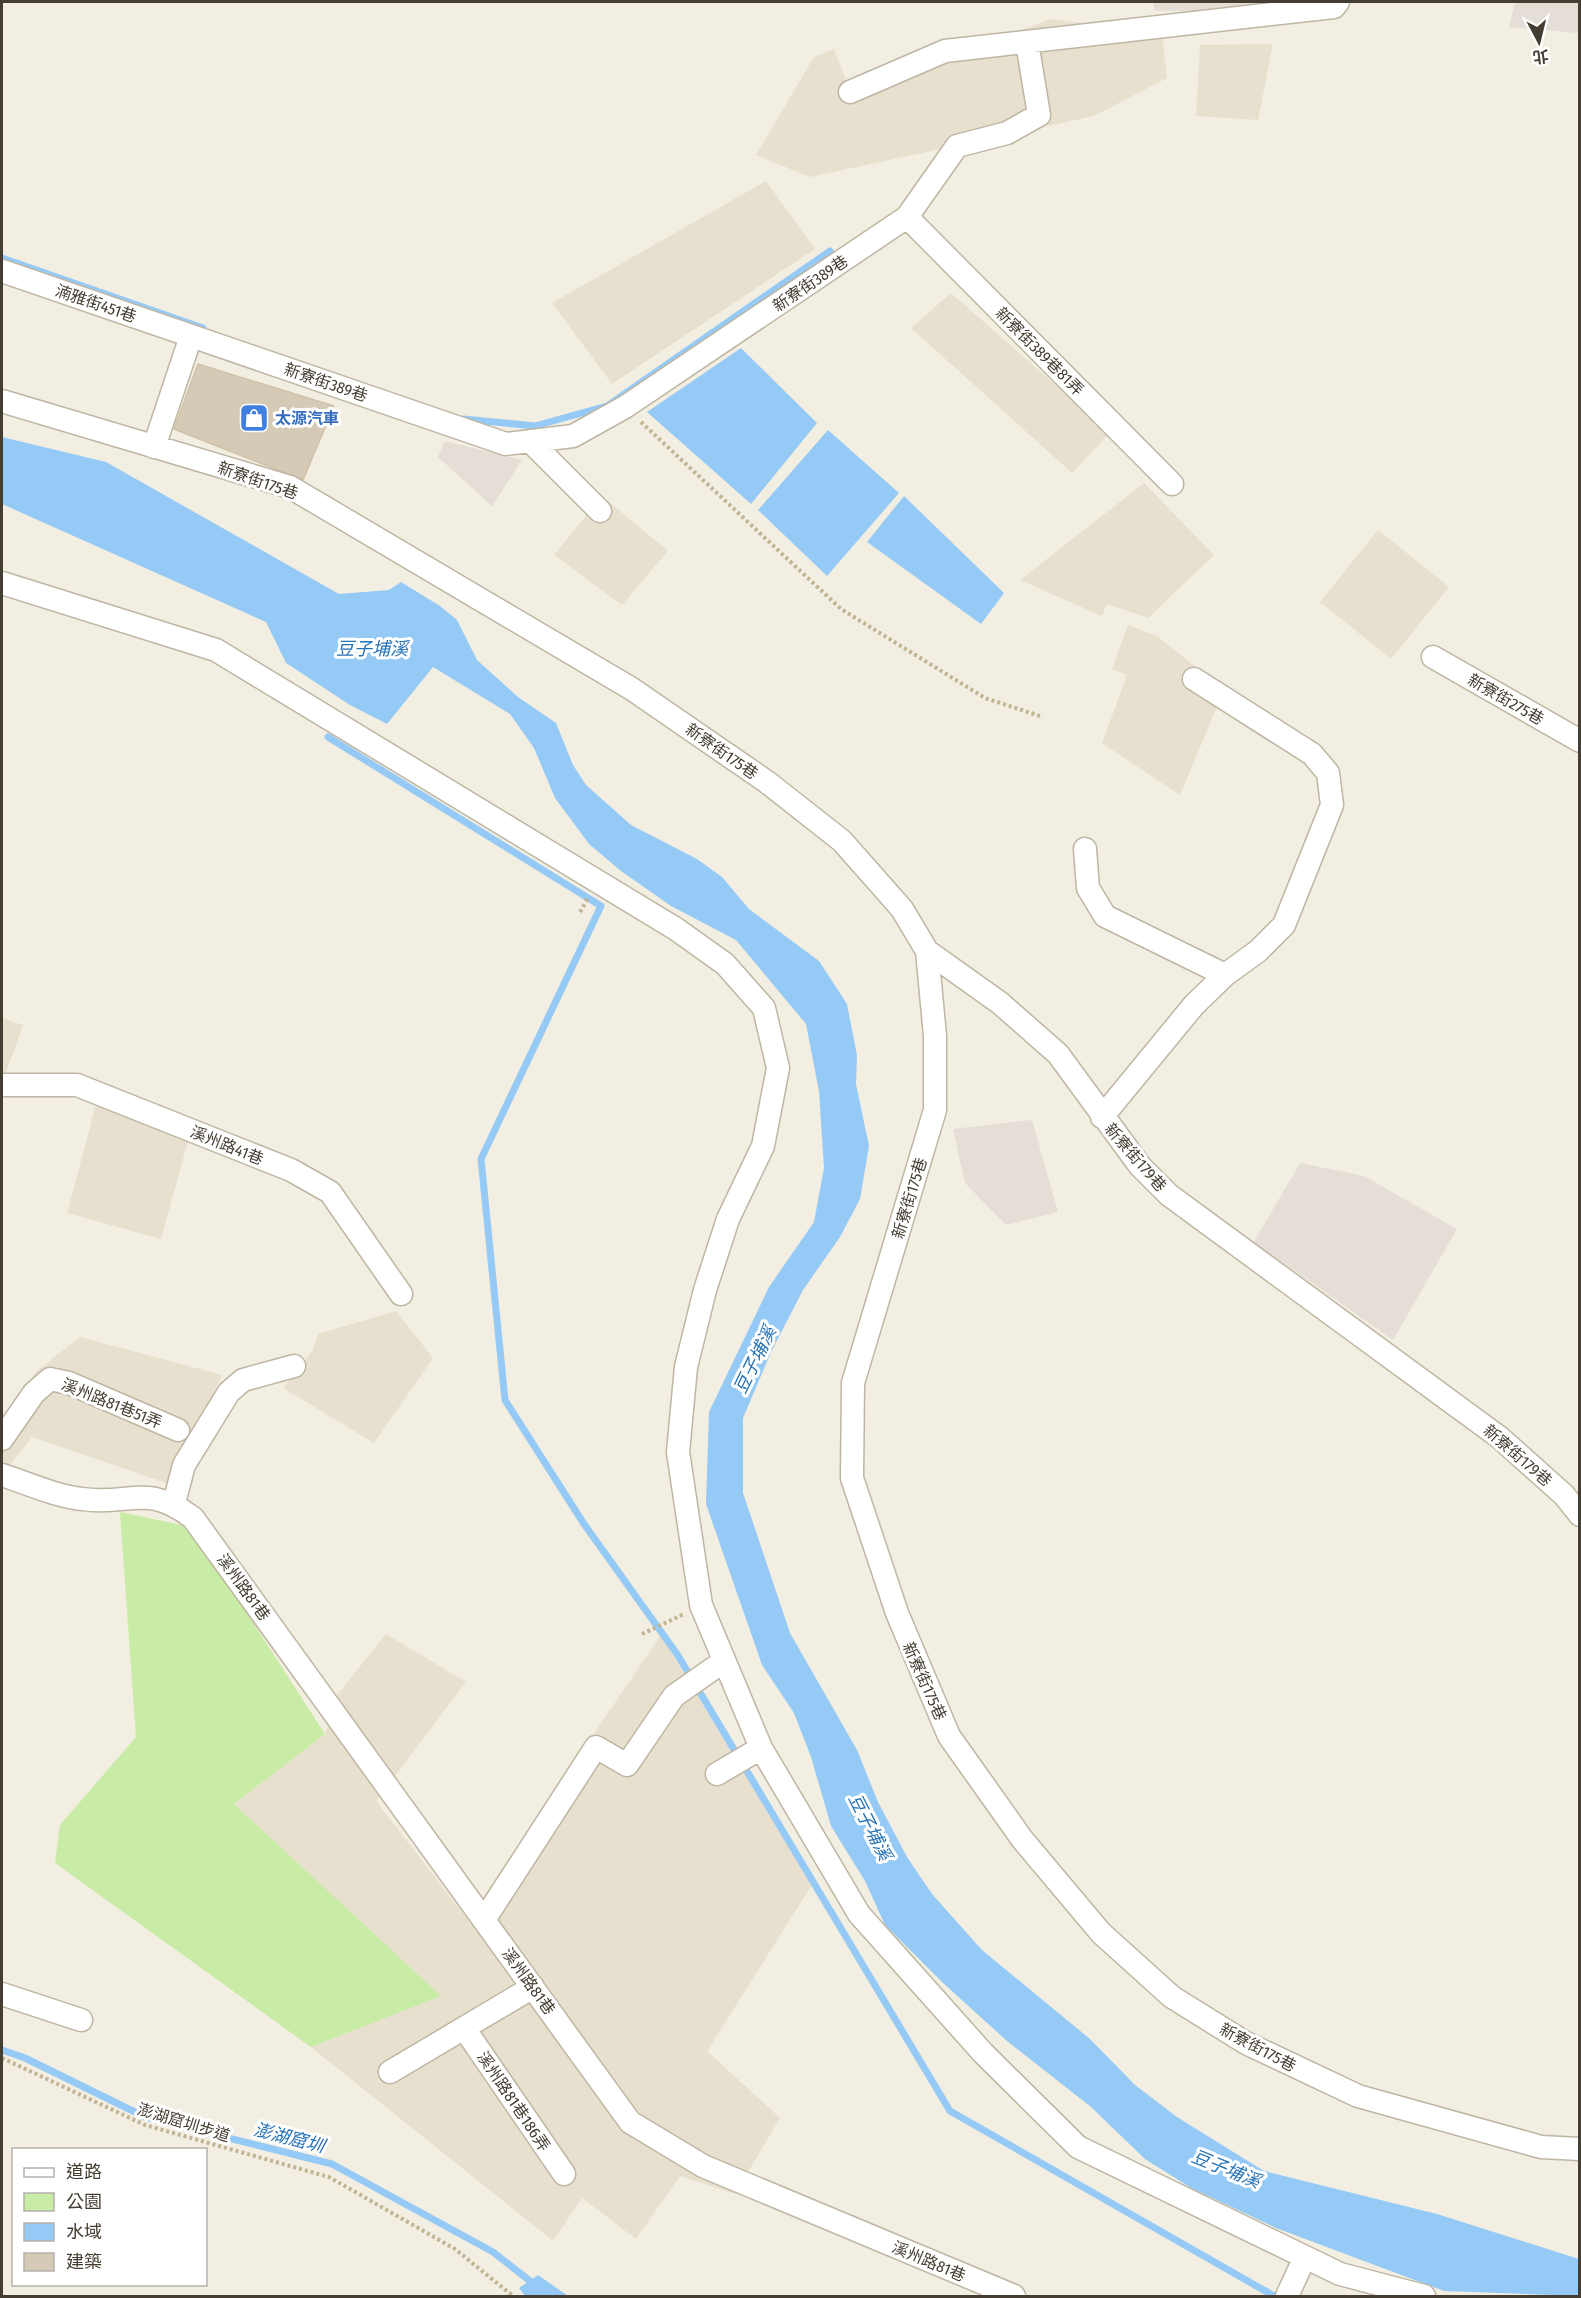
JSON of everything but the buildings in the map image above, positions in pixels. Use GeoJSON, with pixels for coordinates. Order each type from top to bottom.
{"type":"FeatureCollection","features":[{"type":"Feature","properties":{"kind":"street"},"geometry":{"type":"LineString","coordinates":[[850,92],[945,51],[1334,7],[1338,2]]}},
{"type":"Feature","properties":{"kind":"street","name":"新寮街389巷"},"geometry":{"type":"LineString","coordinates":[[191,336],[506,444],[573,436],[625,407],[907,217],[957,146],[1007,133],[1039,115],[1027,42]]}},
{"type":"Feature","properties":{"kind":"street","name":"新寮街389巷81弄"},"geometry":{"type":"LineString","coordinates":[[907,217],[1172,484]]}},
{"type":"Feature","properties":{"kind":"street","name":"湳雅街451巷"},"geometry":{"type":"LineString","coordinates":[[2,271],[191,336]]}},
{"type":"Feature","properties":{"kind":"street"},"geometry":{"type":"LineString","coordinates":[[154,447],[191,336]]}},
{"type":"Feature","properties":{"kind":"street","name":"新寮街175巷"},"geometry":{"type":"LineString","coordinates":[[2,400],[290,487],[632,689],[767,782],[842,841],[902,909],[927,951],[935,1036],[935,1110],[853,1383],[852,1479],[897,1613],[920,1672],[950,1736],[1022,1839],[1101,1933],[1172,1997],[1245,2043],[1358,2096],[1541,2147],[1580,2149]]}},
{"type":"Feature","properties":{"kind":"street"},"geometry":{"type":"LineString","coordinates":[[530,441],[600,511]]}},
{"type":"Feature","properties":{"kind":"street"},"geometry":{"type":"LineString","coordinates":[[2,583],[216,650],[676,929],[725,964],[764,1008],[778,1068],[763,1146],[728,1219],[705,1290],[686,1367],[678,1452],[701,1605],[724,1661],[740,1761],[859,1914],[983,2053],[1078,2147],[1340,2274],[1424,2296]]}},
{"type":"Feature","properties":{"kind":"street","name":"新寮街275巷"},"geometry":{"type":"LineString","coordinates":[[1433,657],[1580,741]]}},
{"type":"Feature","properties":{"kind":"street","name":"新寮街179巷"},"geometry":{"type":"LineString","coordinates":[[1194,679],[1312,754],[1328,773],[1332,805],[1284,925],[1258,951],[1224,975],[1194,1005],[1102,1117],[1140,1166],[1169,1195],[1499,1437],[1564,1495],[1580,1515]]}},
{"type":"Feature","properties":{"kind":"street"},"geometry":{"type":"LineString","coordinates":[[1085,849],[1088,888],[1105,916],[1224,975]]}},
{"type":"Feature","properties":{"kind":"street"},"geometry":{"type":"LineString","coordinates":[[927,951],[1000,1003],[1058,1054],[1102,1117]]}},
{"type":"Feature","properties":{"kind":"street","name":"溪州路41巷"},"geometry":{"type":"LineString","coordinates":[[2,1086],[77,1085],[291,1170],[330,1192],[401,1294]]}},
{"type":"Feature","properties":{"kind":"street"},"geometry":{"type":"LineString","coordinates":[[2,1476],[82,1499],[150,1497],[174,1503],[184,1465],[229,1392],[243,1380],[294,1366]]}},
{"type":"Feature","properties":{"kind":"street","name":"溪州路81巷51弄"},"geometry":{"type":"LineString","coordinates":[[2,1439],[34,1393],[50,1379],[69,1383],[178,1430]]}},
{"type":"Feature","properties":{"kind":"street","name":"溪州路81巷"},"geometry":{"type":"LineString","coordinates":[[174,1503],[193,1518],[630,2122],[703,2166],[1014,2296]]}},
{"type":"Feature","properties":{"kind":"street"},"geometry":{"type":"LineString","coordinates":[[484,1920],[596,1747],[627,1765],[674,1696],[724,1661]]}},
{"type":"Feature","properties":{"kind":"street"},"geometry":{"type":"LineString","coordinates":[[390,2072],[533,1987]]}},
{"type":"Feature","properties":{"kind":"street"},"geometry":{"type":"LineString","coordinates":[[2,1994],[81,2020]]}},
{"type":"Feature","properties":{"kind":"street","name":"溪州路81巷186弄"},"geometry":{"type":"LineString","coordinates":[[464,2028],[564,2174]]}},
{"type":"Feature","properties":{"kind":"street"},"geometry":{"type":"LineString","coordinates":[[1288,2294],[1305,2257]]}},
{"type":"Feature","properties":{"kind":"path"},"geometry":{"type":"LineString","coordinates":[[625,407],[842,609],[985,698],[1043,717]]}},
{"type":"Feature","properties":{"kind":"path"},"geometry":{"type":"LineString","coordinates":[[642,1634],[665,1623]]}},
{"type":"Feature","properties":{"kind":"path","name":"澎湖窟圳步道"},"geometry":{"type":"LineString","coordinates":[[2,2058],[145,2125],[329,2177],[455,2248],[513,2296]]}},
{"type":"Feature","properties":{"kind":"shaded area"},"geometry":{"type":"Polygon","coordinates":[[[1154,2],[1254,2],[1254,11],[1154,11],[1154,2]]]}},
{"type":"Feature","properties":{"kind":"shaded area"},"geometry":{"type":"Polygon","coordinates":[[[1515,2],[1579,2],[1579,33],[1509,27],[1515,2]]]}},
{"type":"Feature","properties":{"kind":"shaded area"},"geometry":{"type":"Polygon","coordinates":[[[1050,19],[1162,34],[1167,78],[1094,116],[810,177],[756,155],[814,57],[834,49],[851,92],[940,62],[1050,19]]]}},
{"type":"Feature","properties":{"kind":"shaded area"},"geometry":{"type":"Polygon","coordinates":[[[1273,44],[1258,120],[1196,116],[1200,45],[1273,44]]]}},
{"type":"Feature","properties":{"kind":"shaded area"},"geometry":{"type":"Polygon","coordinates":[[[766,181],[815,249],[612,384],[552,303],[766,181]]]}},
{"type":"Feature","properties":{"kind":"shaded area"},"geometry":{"type":"Polygon","coordinates":[[[951,293],[1110,433],[1072,473],[911,328],[951,293]]]}},
{"type":"Feature","properties":{"kind":"shaded area"},"geometry":{"type":"Polygon","coordinates":[[[445,441],[522,460],[492,506],[438,457],[445,441]]]}},
{"type":"Feature","properties":{"kind":"shaded area"},"geometry":{"type":"Polygon","coordinates":[[[1144,483],[1214,555],[1148,618],[1107,604],[1102,616],[1020,580],[1144,483]]]}},
{"type":"Feature","properties":{"kind":"shaded area"},"geometry":{"type":"Polygon","coordinates":[[[602,496],[668,551],[622,605],[554,555],[602,496]]]}},
{"type":"Feature","properties":{"kind":"shaded area"},"geometry":{"type":"Polygon","coordinates":[[[1378,530],[1449,587],[1391,659],[1320,602],[1378,530]]]}},
{"type":"Feature","properties":{"kind":"shaded area"},"geometry":{"type":"Polygon","coordinates":[[[1128,625],[1157,636],[1224,690],[1180,795],[1102,743],[1127,675],[1112,669],[1128,625]]]}},
{"type":"Feature","properties":{"kind":"shaded area"},"geometry":{"type":"Polygon","coordinates":[[[2,1018],[23,1025],[5,1076],[2,1075],[2,1018]]]}},
{"type":"Feature","properties":{"kind":"shaded area"},"geometry":{"type":"Polygon","coordinates":[[[96,1105],[190,1134],[161,1239],[67,1213],[96,1105]]]}},
{"type":"Feature","properties":{"kind":"shaded area"},"geometry":{"type":"Polygon","coordinates":[[[1032,1120],[1058,1212],[1006,1225],[965,1183],[953,1129],[1032,1120]]]}},
{"type":"Feature","properties":{"kind":"shaded area"},"geometry":{"type":"Polygon","coordinates":[[[1300,1163],[1364,1176],[1457,1229],[1393,1340],[1254,1242],[1300,1163]]]}},
{"type":"Feature","properties":{"kind":"shaded area"},"geometry":{"type":"Polygon","coordinates":[[[396,1311],[433,1358],[374,1443],[283,1388],[313,1350],[318,1334],[396,1311]]]}},
{"type":"Feature","properties":{"kind":"shaded area"},"geometry":{"type":"Polygon","coordinates":[[[80,1337],[222,1375],[172,1485],[32,1437],[2,1475],[2,1418],[38,1370],[80,1337]]]}},
{"type":"Feature","properties":{"kind":"shaded area"},"geometry":{"type":"Polygon","coordinates":[[[386,1634],[466,1682],[376,1801],[465,1916],[481,1900],[661,1635],[812,1885],[707,2051],[780,2118],[735,2194],[680,2176],[636,2239],[582,2198],[553,2241],[311,2047],[440,1996],[234,1804],[325,1734],[338,1694],[386,1634]]]}},
{"type":"Feature","properties":{"kind":"green space"},"geometry":{"type":"Polygon","coordinates":[[[120,1512],[191,1527],[325,1734],[234,1804],[441,1996],[311,2047],[55,1863],[60,1825],[136,1737],[120,1512]]]}},
{"type":"Feature","properties":{"kind":"water"},"geometry":{"type":"Polygon","coordinates":[[[741,348],[817,423],[751,504],[647,412],[741,348]]]}},
{"type":"Feature","properties":{"kind":"water"},"geometry":{"type":"Polygon","coordinates":[[[828,430],[899,493],[827,576],[758,510],[828,430]]]}},
{"type":"Feature","properties":{"kind":"water","name":"豆子埔溪"},"geometry":{"type":"Polygon","coordinates":[[[2,437],[106,462],[339,594],[389,590],[401,582],[440,606],[457,620],[477,660],[518,697],[556,723],[573,765],[586,785],[631,825],[697,859],[722,877],[749,909],[819,961],[847,1004],[857,1055],[856,1084],[869,1146],[860,1199],[840,1237],[803,1290],[771,1352],[743,1418],[743,1493],[790,1633],[857,1750],[878,1802],[907,1857],[932,1894],[982,1950],[1090,2039],[1135,2085],[1177,2117],[1264,2171],[1437,2214],[1579,2259],[1579,2296],[1444,2291],[1276,2228],[1191,2188],[1145,2159],[1091,2107],[1007,2041],[943,1983],[885,1925],[865,1881],[831,1826],[811,1757],[794,1713],[762,1665],[706,1504],[709,1412],[769,1287],[814,1222],[824,1168],[819,1091],[806,1024],[736,940],[671,906],[621,871],[589,844],[555,798],[534,748],[510,714],[433,667],[387,724],[350,705],[286,663],[266,622],[2,504],[2,437]]]}},
{"type":"Feature","properties":{"kind":"water"},"geometry":{"type":"Polygon","coordinates":[[[904,496],[1004,593],[981,624],[867,542],[904,496]]]}},
{"type":"Feature","properties":{"kind":"water"},"geometry":{"type":"Polygon","coordinates":[[[538,2275],[568,2296],[525,2296],[519,2288],[538,2275]]]}},
{"type":"Feature","properties":{"kind":"waterway"},"geometry":{"type":"LineString","coordinates":[[463,419],[535,426],[607,406],[830,251]]}},
{"type":"Feature","properties":{"kind":"waterway"},"geometry":{"type":"LineString","coordinates":[[2,258],[203,328]]}},
{"type":"Feature","properties":{"kind":"waterway"},"geometry":{"type":"LineString","coordinates":[[328,737],[601,906],[481,1159],[505,1400],[584,1524],[677,1654],[950,2111],[1274,2296]]}},
{"type":"Feature","properties":{"kind":"waterway","name":"澎湖窟圳"},"geometry":{"type":"LineString","coordinates":[[2,2050],[25,2058],[145,2117],[332,2164],[493,2252],[549,2296]]}},
{"type":"Feature","properties":{"kind":"place","name":"太源汽車"},"geometry":{"type":"Point","coordinates":[254,418]}}]}
